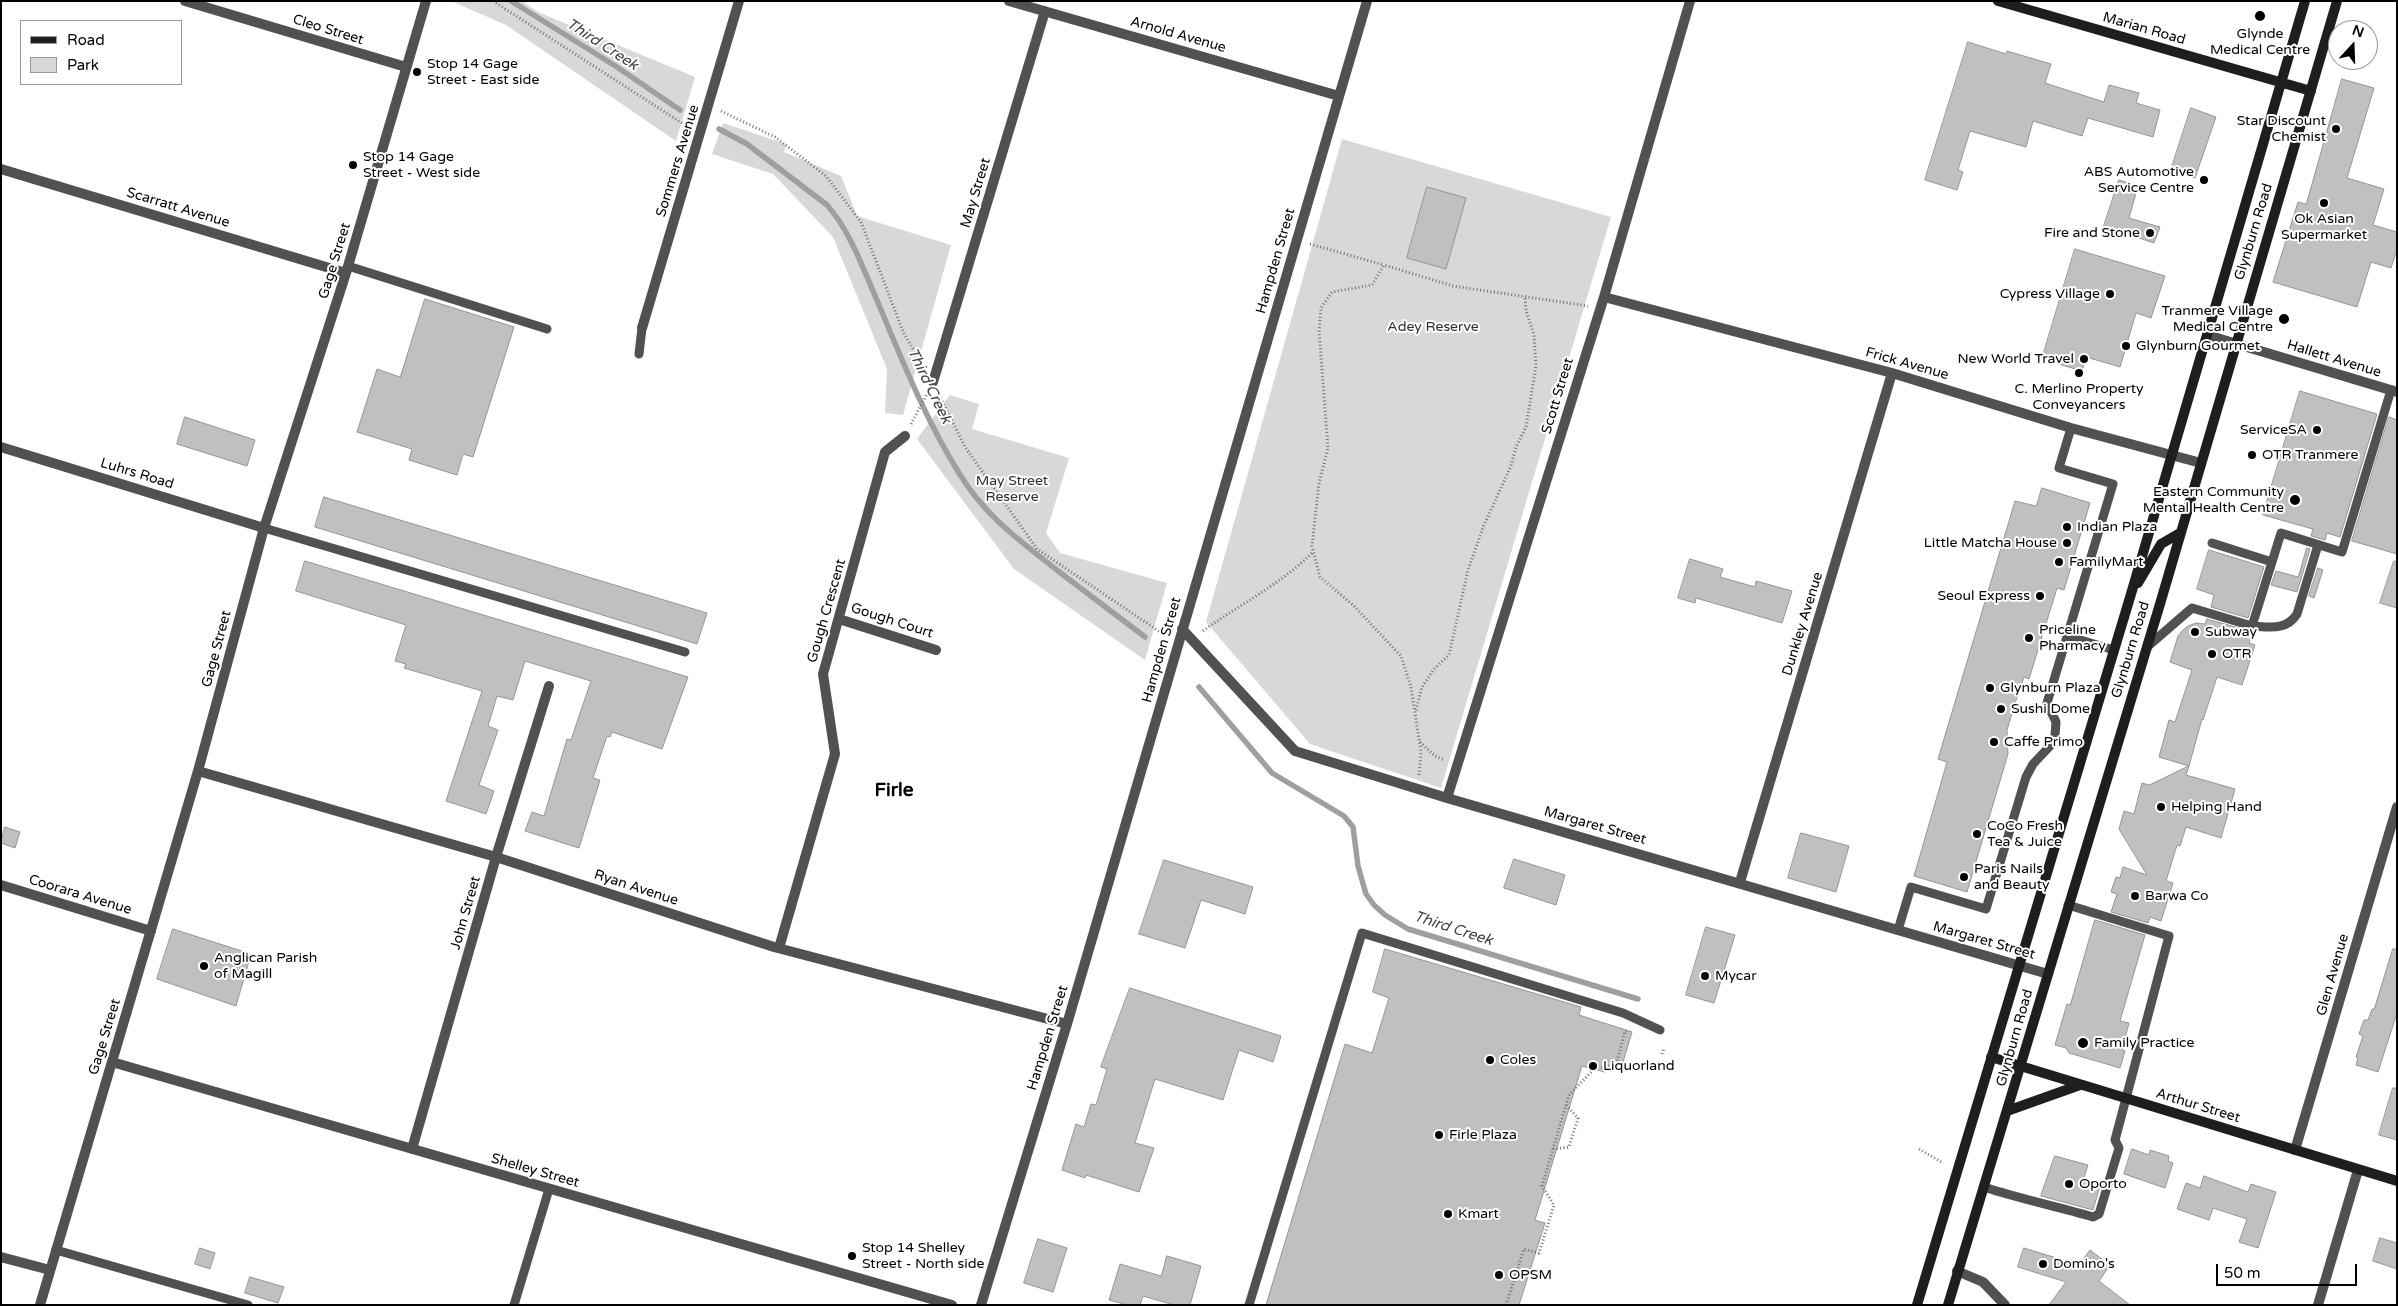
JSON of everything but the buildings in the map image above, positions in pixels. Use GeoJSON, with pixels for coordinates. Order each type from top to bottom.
{"type":"FeatureCollection","features":[{"type":"Feature","properties":{"kind":"main road","name":"Marian Road"},"geometry":{"type":"LineString","coordinates":[[1998,1],[2311,91]]}},
{"type":"Feature","properties":{"kind":"main road","name":"Glynburn Road"},"geometry":{"type":"LineString","coordinates":[[1917,1305],[2131,594],[2305,1]]}},
{"type":"Feature","properties":{"kind":"main road","name":"Glynburn Road"},"geometry":{"type":"LineString","coordinates":[[1948,1305],[2147,646],[2337,1]]}},
{"type":"Feature","properties":{"kind":"main road"},"geometry":{"type":"LineString","coordinates":[[2131,594],[2161,544],[2180,533]]}},
{"type":"Feature","properties":{"kind":"main road","name":"Arthur Street"},"geometry":{"type":"LineString","coordinates":[[1991,1057],[2397,1182]]}},
{"type":"Feature","properties":{"kind":"main road"},"geometry":{"type":"LineString","coordinates":[[2007,1111],[2080,1085]]}},
{"type":"Feature","properties":{"kind":"street","name":"Cleo Street"},"geometry":{"type":"LineString","coordinates":[[185,1],[406,68]]}},
{"type":"Feature","properties":{"kind":"street","name":"Gage Street"},"geometry":{"type":"LineString","coordinates":[[40,1305],[198,771],[264,528],[347,269],[426,1]]}},
{"type":"Feature","properties":{"kind":"street","name":"Sommers Avenue"},"geometry":{"type":"LineString","coordinates":[[642,328],[739,1]]}},
{"type":"Feature","properties":{"kind":"street","name":"Arnold Avenue"},"geometry":{"type":"LineString","coordinates":[[1009,1],[1339,96]]}},
{"type":"Feature","properties":{"kind":"street","name":"Hampden Street"},"geometry":{"type":"LineString","coordinates":[[982,1305],[1179,645],[1182,628],[1366,1]]}},
{"type":"Feature","properties":{"kind":"street","name":"Scott Street"},"geometry":{"type":"LineString","coordinates":[[1448,798],[1456,765],[1602,301],[1690,1]]}},
{"type":"Feature","properties":{"kind":"street","name":"May Street"},"geometry":{"type":"LineString","coordinates":[[933,382],[1045,11]]}},
{"type":"Feature","properties":{"kind":"street","name":"Scarratt Avenue"},"geometry":{"type":"LineString","coordinates":[[1,169],[347,269]]}},
{"type":"Feature","properties":{"kind":"street","name":"Frick Avenue"},"geometry":{"type":"LineString","coordinates":[[1602,301],[1892,373],[2071,428],[2201,463]]}},
{"type":"Feature","properties":{"kind":"street","name":"Hallett Avenue"},"geometry":{"type":"LineString","coordinates":[[2207,335],[2394,391]]}},
{"type":"Feature","properties":{"kind":"street","name":"Dunkley Avenue"},"geometry":{"type":"LineString","coordinates":[[1740,882],[1892,373]]}},
{"type":"Feature","properties":{"kind":"street","name":"Gough Crescent"},"geometry":{"type":"LineString","coordinates":[[779,948],[835,754],[823,674],[886,452],[906,436]]}},
{"type":"Feature","properties":{"kind":"street","name":"Luhrs Road"},"geometry":{"type":"LineString","coordinates":[[1,447],[264,528]]}},
{"type":"Feature","properties":{"kind":"street","name":"Gough Court"},"geometry":{"type":"LineString","coordinates":[[839,619],[936,650]]}},
{"type":"Feature","properties":{"kind":"street","name":"Margaret Street"},"geometry":{"type":"LineString","coordinates":[[1182,628],[1295,751],[1414,788],[1740,882],[2048,974]]}},
{"type":"Feature","properties":{"kind":"street","name":"John Street"},"geometry":{"type":"LineString","coordinates":[[412,1149],[496,857],[549,686]]}},
{"type":"Feature","properties":{"kind":"street","name":"Ryan Avenue"},"geometry":{"type":"LineString","coordinates":[[198,771],[496,857],[779,948],[1067,1024]]}},
{"type":"Feature","properties":{"kind":"street","name":"Glen Avenue"},"geometry":{"type":"LineString","coordinates":[[2296,1150],[2397,807]]}},
{"type":"Feature","properties":{"kind":"street","name":"Coorara Avenue"},"geometry":{"type":"LineString","coordinates":[[1,885],[150,931]]}},
{"type":"Feature","properties":{"kind":"street","name":"Shelley Street"},"geometry":{"type":"LineString","coordinates":[[112,1062],[952,1305]]}},
{"type":"Feature","properties":{"kind":"street"},"geometry":{"type":"LineString","coordinates":[[2318,1305],[2358,1170]]}},
{"type":"Feature","properties":{"kind":"street"},"geometry":{"type":"LineString","coordinates":[[1,1257],[50,1270]]}},
{"type":"Feature","properties":{"kind":"street"},"geometry":{"type":"LineString","coordinates":[[1958,1271],[1983,1282],[2005,1305]]}},
{"type":"Feature","properties":{"kind":"lane"},"geometry":{"type":"LineString","coordinates":[[347,269],[546,329]]}},
{"type":"Feature","properties":{"kind":"lane"},"geometry":{"type":"LineString","coordinates":[[639,354],[642,328]]}},
{"type":"Feature","properties":{"kind":"lane"},"geometry":{"type":"LineString","coordinates":[[2252,626],[2281,533],[2342,552],[2394,391]]}},
{"type":"Feature","properties":{"kind":"lane"},"geometry":{"type":"LineString","coordinates":[[1898,930],[1911,887],[1986,909],[2026,777],[2034,764],[2051,745],[2055,735],[2056,722],[2048,703],[2113,484],[2059,468],[2071,428]]}},
{"type":"Feature","properties":{"kind":"lane"},"geometry":{"type":"LineString","coordinates":[[264,528],[685,652]]}},
{"type":"Feature","properties":{"kind":"lane"},"geometry":{"type":"LineString","coordinates":[[2212,543],[2272,562]]}},
{"type":"Feature","properties":{"kind":"lane"},"geometry":{"type":"LineString","coordinates":[[2147,646],[2192,608],[2252,626],[2280,628],[2292,622],[2297,614],[2318,545]]}},
{"type":"Feature","properties":{"kind":"lane"},"geometry":{"type":"LineString","coordinates":[[2067,636],[2114,650]]}},
{"type":"Feature","properties":{"kind":"lane"},"geometry":{"type":"LineString","coordinates":[[1984,1188],[2093,1217],[2099,1214],[2119,1148],[2115,1140],[2169,936],[2068,905]]}},
{"type":"Feature","properties":{"kind":"lane"},"geometry":{"type":"LineString","coordinates":[[1249,1305],[1362,933],[1624,1013],[1660,1030]]}},
{"type":"Feature","properties":{"kind":"lane"},"geometry":{"type":"LineString","coordinates":[[514,1305],[549,1189]]}},
{"type":"Feature","properties":{"kind":"lane"},"geometry":{"type":"LineString","coordinates":[[56,1250],[248,1305]]}},
{"type":"Feature","properties":{"kind":"path"},"geometry":{"type":"LineString","coordinates":[[493,1],[691,128],[701,131]]}},
{"type":"Feature","properties":{"kind":"path"},"geometry":{"type":"LineString","coordinates":[[708,106],[734,116],[775,137],[826,176],[862,222],[904,334],[933,382],[965,447],[1037,549],[1179,645]]}},
{"type":"Feature","properties":{"kind":"path"},"geometry":{"type":"LineString","coordinates":[[1297,240],[1453,286],[1584,306],[1602,301]]}},
{"type":"Feature","properties":{"kind":"path"},"geometry":{"type":"LineString","coordinates":[[1384,265],[1372,286],[1332,292],[1321,308],[1319,330],[1328,448],[1319,484],[1312,546],[1320,577],[1353,605],[1401,656],[1411,687],[1421,752],[1418,780],[1414,788]]}},
{"type":"Feature","properties":{"kind":"path"},"geometry":{"type":"LineString","coordinates":[[1415,713],[1422,687],[1434,669],[1449,654],[1468,570],[1484,525],[1511,466],[1516,447],[1526,426],[1536,366],[1534,336],[1526,311],[1525,297]]}},
{"type":"Feature","properties":{"kind":"path"},"geometry":{"type":"LineString","coordinates":[[906,436],[933,382]]}},
{"type":"Feature","properties":{"kind":"path"},"geometry":{"type":"LineString","coordinates":[[1182,628],[1201,632],[1230,611],[1270,588],[1296,568],[1313,551]]}},
{"type":"Feature","properties":{"kind":"path"},"geometry":{"type":"LineString","coordinates":[[1420,742],[1435,756],[1456,765]]}},
{"type":"Feature","properties":{"kind":"path"},"geometry":{"type":"LineString","coordinates":[[1506,1305],[1524,1248],[1539,1253],[1554,1205],[1542,1186],[1569,1095],[1597,1066],[1604,1068],[1617,1061],[1625,1031],[1631,1033]]}},
{"type":"Feature","properties":{"kind":"path"},"geometry":{"type":"LineString","coordinates":[[1662,1054],[1664,1048]]}},
{"type":"Feature","properties":{"kind":"path"},"geometry":{"type":"LineString","coordinates":[[1553,1149],[1570,1147],[1578,1118],[1566,1105]]}},
{"type":"Feature","properties":{"kind":"path"},"geometry":{"type":"LineString","coordinates":[[1919,1149],[1943,1163]]}},
{"type":"Feature","properties":{"kind":"green space"},"geometry":{"type":"Polygon","coordinates":[[[451,1],[522,1],[538,12],[695,77],[676,141],[506,25],[451,1]]]}},
{"type":"Feature","properties":{"kind":"green space"},"geometry":{"type":"Polygon","coordinates":[[[723,123],[786,144],[784,152],[841,176],[857,216],[951,245],[903,415],[885,413],[887,369],[833,237],[773,174],[712,154],[723,123]]]}},
{"type":"Feature","properties":{"kind":"green space","name":"Adey Reserve"},"geometry":{"type":"Polygon","coordinates":[[[1342,139],[1611,217],[1441,788],[1310,744],[1206,622],[1342,139]]]}},
{"type":"Feature","properties":{"kind":"green space","name":"May Street Reserve"},"geometry":{"type":"Polygon","coordinates":[[[950,395],[979,404],[972,429],[1069,458],[1046,533],[1060,553],[1167,583],[1145,660],[1014,569],[917,439],[950,395]]]}},
{"type":"Feature","properties":{"kind":"waterway","name":"Third Creek"},"geometry":{"type":"LineString","coordinates":[[511,1],[617,67],[680,110]]}},
{"type":"Feature","properties":{"kind":"waterway","name":"Third Creek"},"geometry":{"type":"LineString","coordinates":[[719,129],[747,144],[827,205],[835,215],[855,249],[914,387],[935,431],[959,473],[980,502],[991,515],[1030,549],[1145,637]]}},
{"type":"Feature","properties":{"kind":"waterway","name":"Third Creek"},"geometry":{"type":"LineString","coordinates":[[1199,687],[1272,773],[1344,816],[1353,827],[1358,866],[1366,894],[1385,915],[1408,929],[1638,999]]}},
{"type":"Feature","properties":{"kind":"place","name":"Glynde Medical Centre"},"geometry":{"type":"Point","coordinates":[2260,16]}},
{"type":"Feature","properties":{"kind":"place","name":"Stop 14 Gage Street - East side"},"geometry":{"type":"Point","coordinates":[417,72]}},
{"type":"Feature","properties":{"kind":"place","name":"Star Discount Chemist"},"geometry":{"type":"Point","coordinates":[2336,129]}},
{"type":"Feature","properties":{"kind":"place","name":"Stop 14 Gage Street - West side"},"geometry":{"type":"Point","coordinates":[353,165]}},
{"type":"Feature","properties":{"kind":"place","name":"ABS Automotive Service Centre"},"geometry":{"type":"Point","coordinates":[2204,180]}},
{"type":"Feature","properties":{"kind":"place","name":"Ok Asian Supermarket"},"geometry":{"type":"Point","coordinates":[2324,203]}},
{"type":"Feature","properties":{"kind":"place","name":"Fire and Stone"},"geometry":{"type":"Point","coordinates":[2150,233]}},
{"type":"Feature","properties":{"kind":"place","name":"Cypress Village"},"geometry":{"type":"Point","coordinates":[2110,294]}},
{"type":"Feature","properties":{"kind":"place","name":"Tranmere Village Medical Centre"},"geometry":{"type":"Point","coordinates":[2284,319]}},
{"type":"Feature","properties":{"kind":"place","name":"Glynburn Gourmet"},"geometry":{"type":"Point","coordinates":[2126,346]}},
{"type":"Feature","properties":{"kind":"place","name":"New World Travel"},"geometry":{"type":"Point","coordinates":[2084,359]}},
{"type":"Feature","properties":{"kind":"place","name":"C. Merlino Property Conveyancers"},"geometry":{"type":"Point","coordinates":[2079,373]}},
{"type":"Feature","properties":{"kind":"place","name":"ServiceSA"},"geometry":{"type":"Point","coordinates":[2317,430]}},
{"type":"Feature","properties":{"kind":"place","name":"OTR Tranmere"},"geometry":{"type":"Point","coordinates":[2252,455]}},
{"type":"Feature","properties":{"kind":"place","name":"Eastern Community Mental Health Centre"},"geometry":{"type":"Point","coordinates":[2295,500]}},
{"type":"Feature","properties":{"kind":"place","name":"Indian Plaza"},"geometry":{"type":"Point","coordinates":[2067,527]}},
{"type":"Feature","properties":{"kind":"place","name":"Little Matcha House"},"geometry":{"type":"Point","coordinates":[2067,543]}},
{"type":"Feature","properties":{"kind":"place","name":"FamilyMart"},"geometry":{"type":"Point","coordinates":[2059,562]}},
{"type":"Feature","properties":{"kind":"place","name":"Seoul Express"},"geometry":{"type":"Point","coordinates":[2040,596]}},
{"type":"Feature","properties":{"kind":"place","name":"Subway"},"geometry":{"type":"Point","coordinates":[2195,632]}},
{"type":"Feature","properties":{"kind":"place","name":"Priceline Pharmacy"},"geometry":{"type":"Point","coordinates":[2029,638]}},
{"type":"Feature","properties":{"kind":"place","name":"OTR"},"geometry":{"type":"Point","coordinates":[2212,654]}},
{"type":"Feature","properties":{"kind":"place","name":"Glynburn Plaza"},"geometry":{"type":"Point","coordinates":[1990,688]}},
{"type":"Feature","properties":{"kind":"place","name":"Sushi Dome"},"geometry":{"type":"Point","coordinates":[2001,709]}},
{"type":"Feature","properties":{"kind":"place","name":"Caffe Primo"},"geometry":{"type":"Point","coordinates":[1994,742]}},
{"type":"Feature","properties":{"kind":"place","name":"Helping Hand"},"geometry":{"type":"Point","coordinates":[2161,807]}},
{"type":"Feature","properties":{"kind":"place","name":"CoCo Fresh Tea & Juice"},"geometry":{"type":"Point","coordinates":[1977,834]}},
{"type":"Feature","properties":{"kind":"place","name":"Paris Nails and Beauty"},"geometry":{"type":"Point","coordinates":[1964,877]}},
{"type":"Feature","properties":{"kind":"place","name":"Barwa Co"},"geometry":{"type":"Point","coordinates":[2135,896]}},
{"type":"Feature","properties":{"kind":"place","name":"Anglican Parish of Magill"},"geometry":{"type":"Point","coordinates":[204,966]}},
{"type":"Feature","properties":{"kind":"place","name":"Mycar"},"geometry":{"type":"Point","coordinates":[1705,976]}},
{"type":"Feature","properties":{"kind":"place","name":"Family Practice"},"geometry":{"type":"Point","coordinates":[2083,1043]}},
{"type":"Feature","properties":{"kind":"place","name":"Coles"},"geometry":{"type":"Point","coordinates":[1490,1060]}},
{"type":"Feature","properties":{"kind":"place","name":"Liquorland"},"geometry":{"type":"Point","coordinates":[1593,1066]}},
{"type":"Feature","properties":{"kind":"place","name":"Firle Plaza"},"geometry":{"type":"Point","coordinates":[1439,1135]}},
{"type":"Feature","properties":{"kind":"place","name":"Oporto"},"geometry":{"type":"Point","coordinates":[2069,1184]}},
{"type":"Feature","properties":{"kind":"place","name":"Kmart"},"geometry":{"type":"Point","coordinates":[1448,1214]}},
{"type":"Feature","properties":{"kind":"place","name":"Stop 14 Shelley Street - North side"},"geometry":{"type":"Point","coordinates":[852,1256]}},
{"type":"Feature","properties":{"kind":"place","name":"Domino's"},"geometry":{"type":"Point","coordinates":[2043,1264]}},
{"type":"Feature","properties":{"kind":"place","name":"OPSM"},"geometry":{"type":"Point","coordinates":[1499,1275]}},
{"type":"Feature","properties":{"kind":"district","name":"Firle"},"geometry":{"type":"Point","coordinates":[894,791]}}]}
